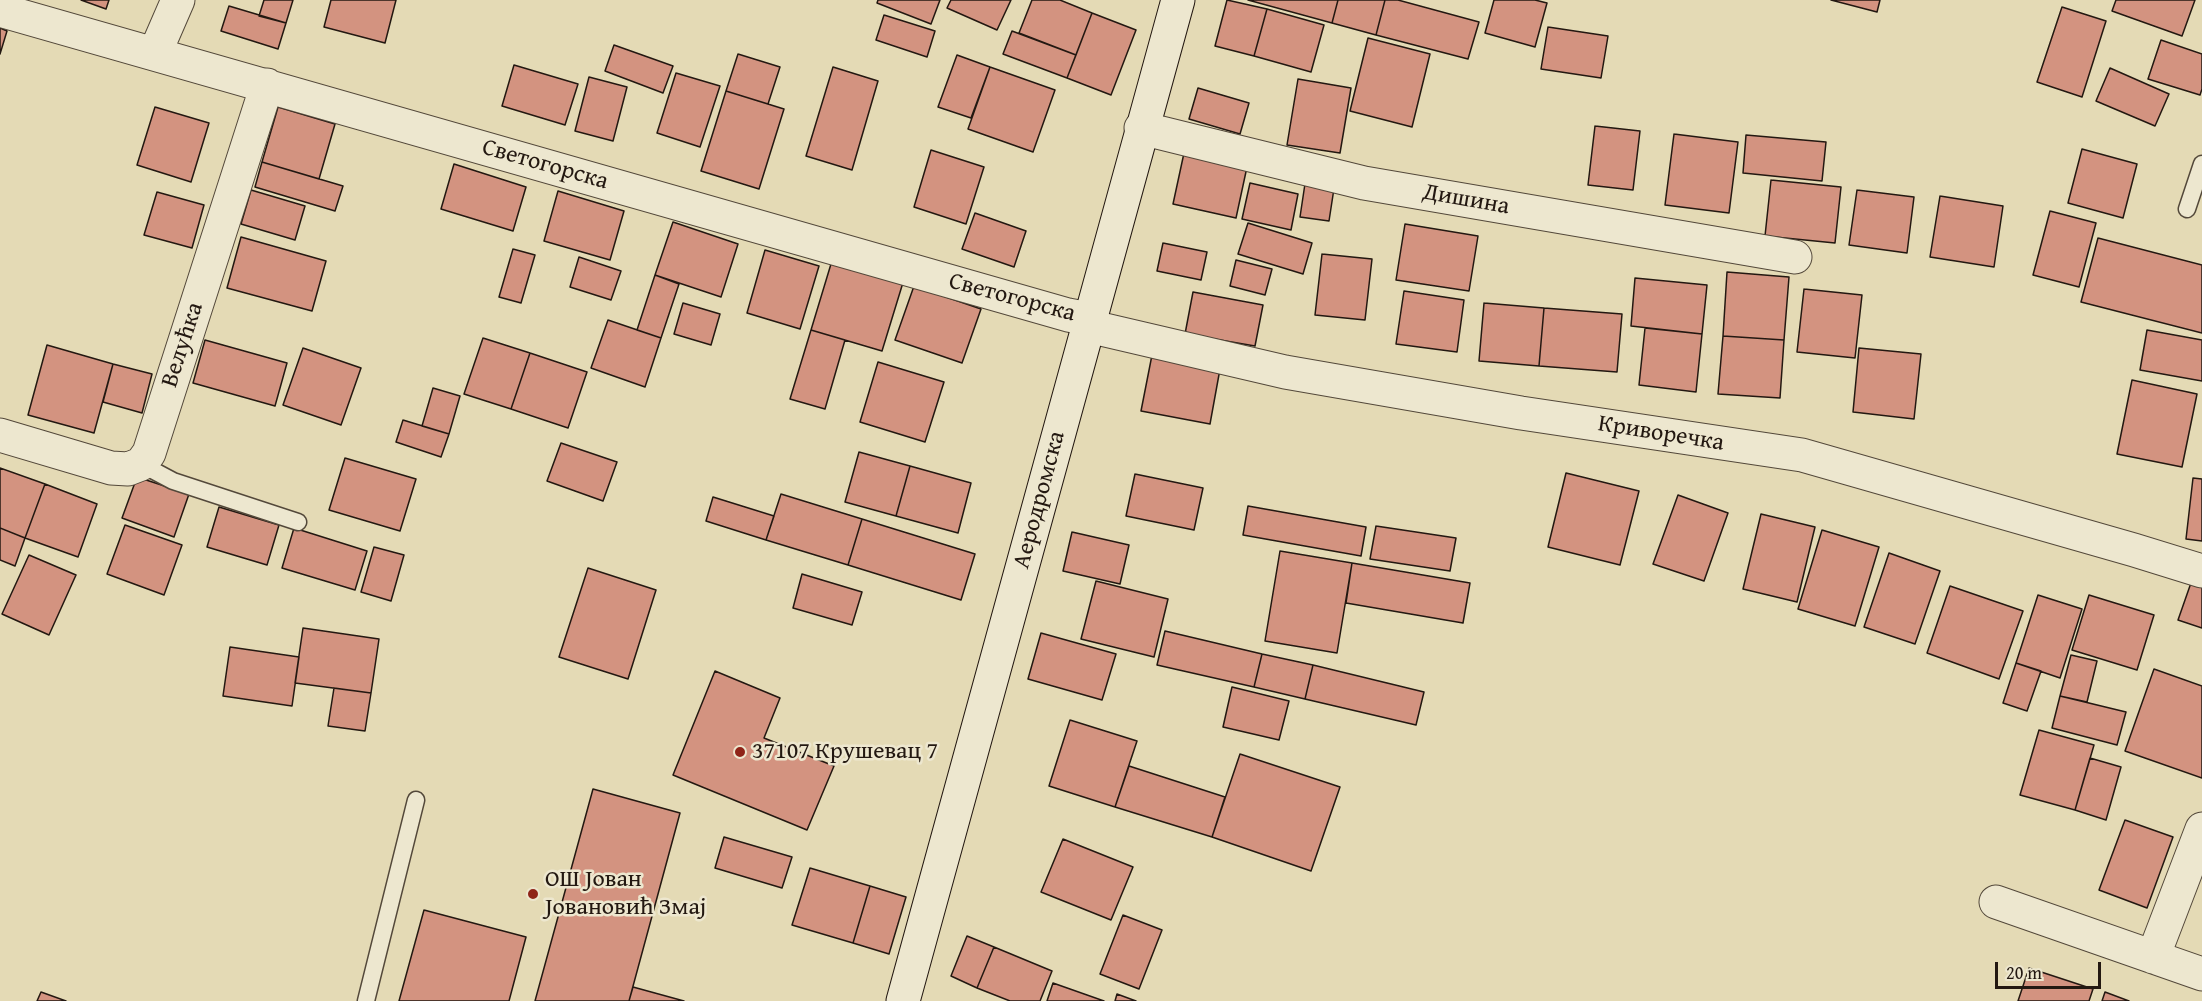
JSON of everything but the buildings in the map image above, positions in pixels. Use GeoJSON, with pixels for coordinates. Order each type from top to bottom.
{"type":"FeatureCollection","features":[{"type":"Feature","properties":{"kind":"street"},"geometry":{"type":"LineString","coordinates":[[155,53],[178,0]]}},
{"type":"Feature","properties":{"kind":"street","name":"Аеродромска"},"geometry":{"type":"LineString","coordinates":[[910,999],[1096,326],[1141,128],[1178,0]]}},
{"type":"Feature","properties":{"kind":"street","name":"Светогорска"},"geometry":{"type":"LineString","coordinates":[[0,9],[1068,315],[1096,326]]}},
{"type":"Feature","properties":{"kind":"street","name":"Велућка"},"geometry":{"type":"LineString","coordinates":[[141,464],[149,453],[267,85]]}},
{"type":"Feature","properties":{"kind":"street","name":"Дишина"},"geometry":{"type":"LineString","coordinates":[[1141,128],[1364,183],[1795,257]]}},
{"type":"Feature","properties":{"kind":"street","name":"Криворечка"},"geometry":{"type":"LineString","coordinates":[[1096,326],[1285,372],[1521,413],[1802,455],[2202,571]]}},
{"type":"Feature","properties":{"kind":"street"},"geometry":{"type":"LineString","coordinates":[[0,435],[111,468],[128,469],[141,464]]}},
{"type":"Feature","properties":{"kind":"street"},"geometry":{"type":"LineString","coordinates":[[2153,957],[2202,829]]}},
{"type":"Feature","properties":{"kind":"street"},"geometry":{"type":"LineString","coordinates":[[1996,902],[2202,974]]}},
{"type":"Feature","properties":{"kind":"lane"},"geometry":{"type":"LineString","coordinates":[[2187,209],[2202,164]]}},
{"type":"Feature","properties":{"kind":"lane"},"geometry":{"type":"LineString","coordinates":[[141,464],[173,482],[298,522]]}},
{"type":"Feature","properties":{"kind":"lane"},"geometry":{"type":"LineString","coordinates":[[366,1001],[417,800]]}},
{"type":"Feature","properties":{"kind":"place","name":"37107 Крушевац 7"},"geometry":{"type":"Point","coordinates":[740,752]}},
{"type":"Feature","properties":{"kind":"place","name":"ОШ Јован Јовановић Змај"},"geometry":{"type":"Point","coordinates":[533,894]}}]}
